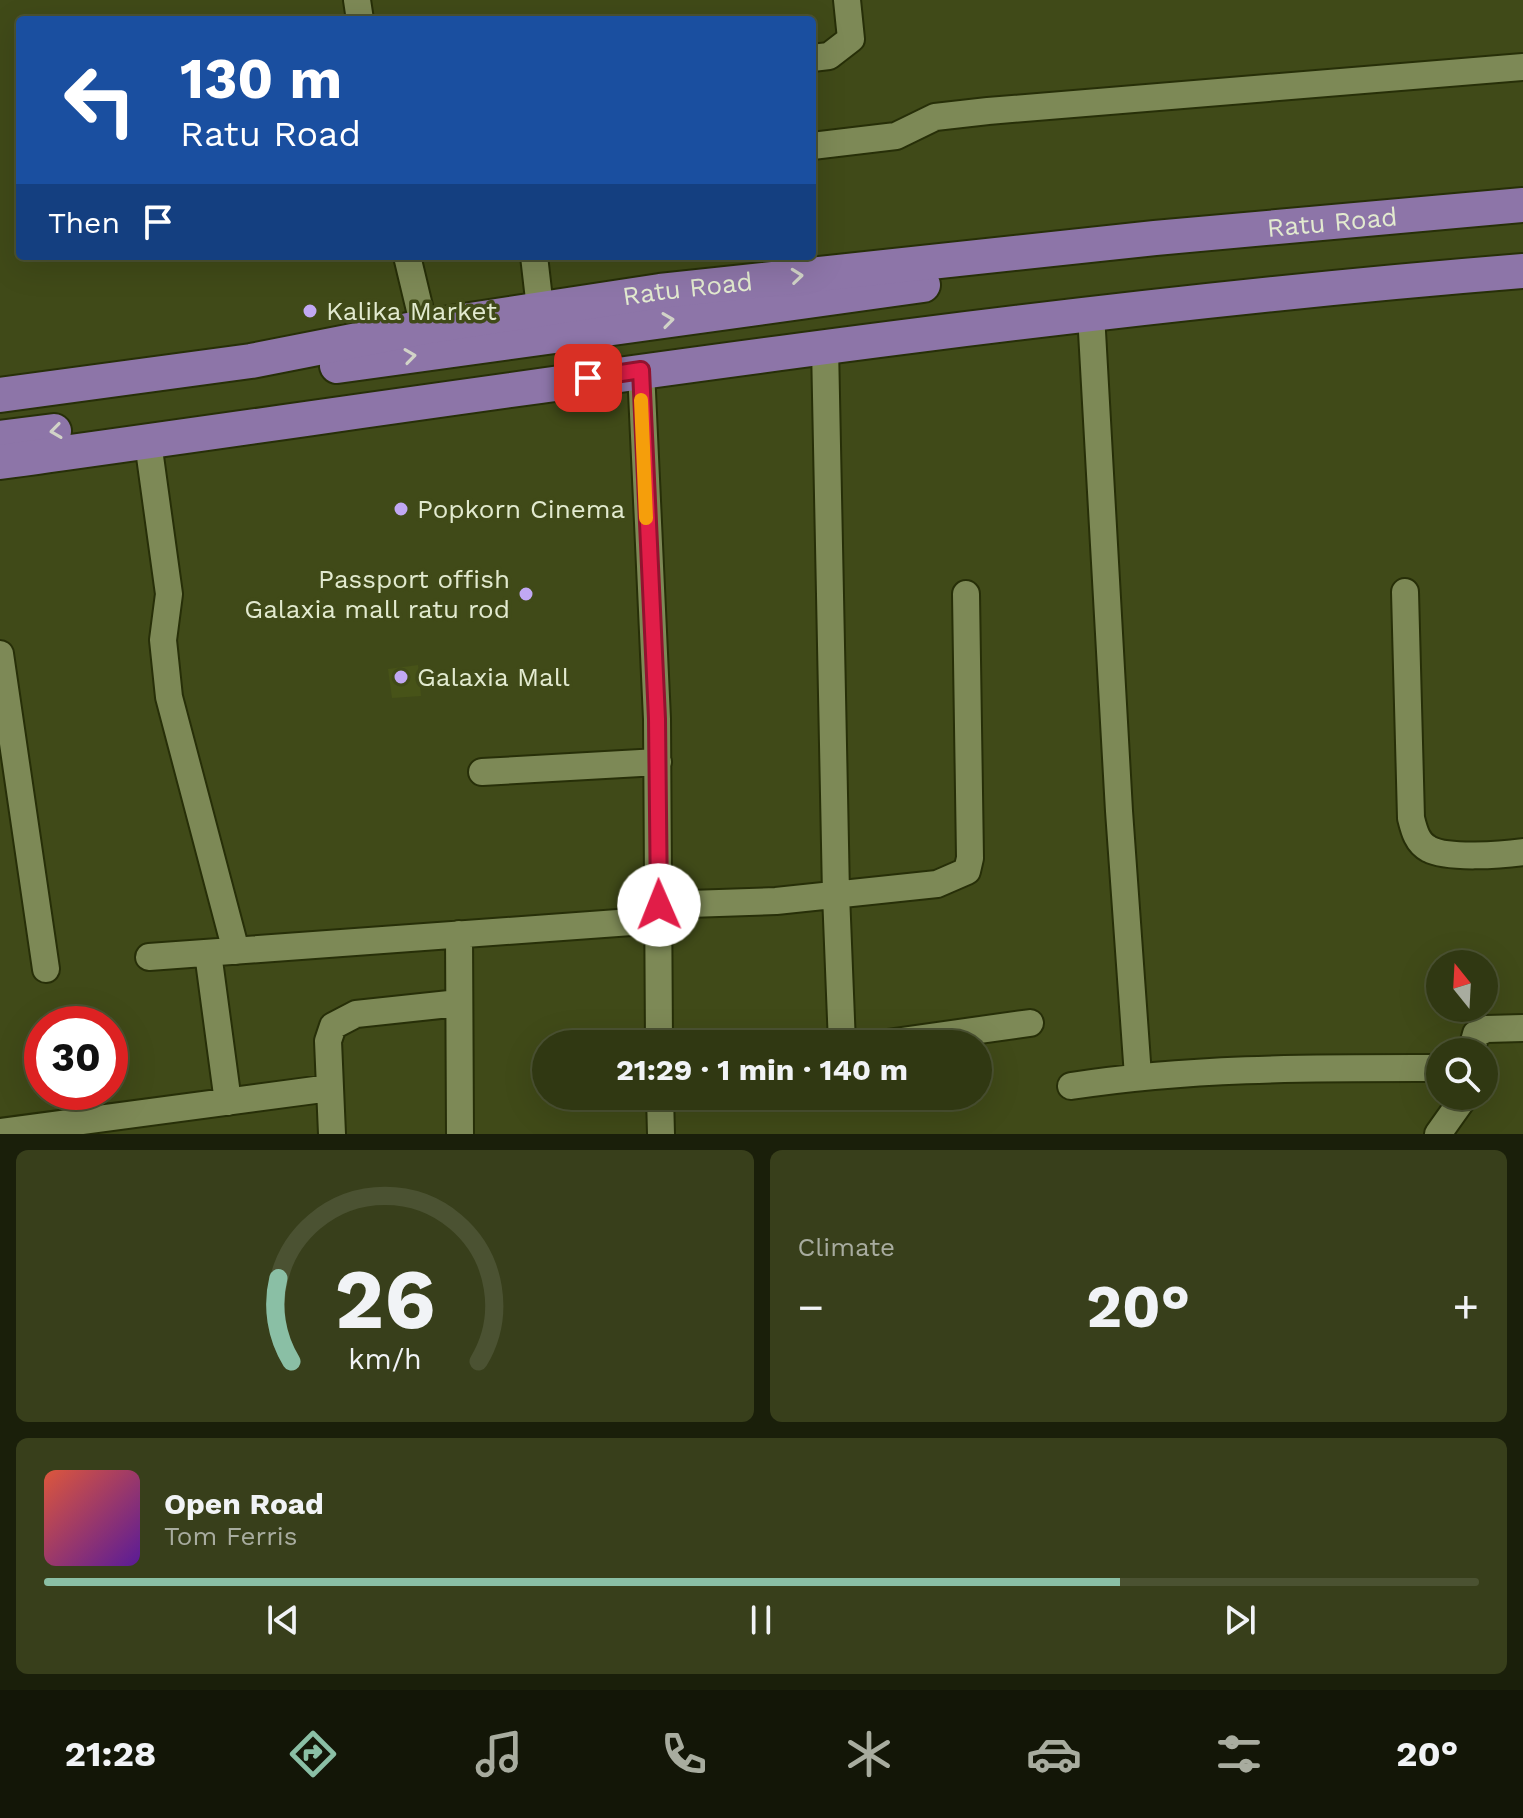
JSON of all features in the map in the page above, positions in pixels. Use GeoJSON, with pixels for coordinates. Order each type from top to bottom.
{"type":"FeatureCollection","features":[{"type":"Feature","properties":{"kind":"main road","name":"Ratu Road"},"geometry":{"type":"LineString","coordinates":[[0,395],[251,361],[424,327],[660,291],[1155,238],[1523,205]]}},
{"type":"Feature","properties":{"kind":"main road"},"geometry":{"type":"LineString","coordinates":[[0,412],[980,278],[1523,225]]}},
{"type":"Feature","properties":{"kind":"main road"},"geometry":{"type":"LineString","coordinates":[[0,438],[983,304],[1523,252]]}},
{"type":"Feature","properties":{"kind":"main road"},"geometry":{"type":"LineString","coordinates":[[0,462],[825,346],[1343,286],[1523,271]]}},
{"type":"Feature","properties":{"kind":"street"},"geometry":{"type":"LineString","coordinates":[[816,58],[829,56],[851,39],[847,0]]}},
{"type":"Feature","properties":{"kind":"street"},"geometry":{"type":"LineString","coordinates":[[816,146],[896,136],[935,117],[988,111],[1523,67]]}},
{"type":"Feature","properties":{"kind":"street"},"geometry":{"type":"LineString","coordinates":[[408,260],[424,327]]}},
{"type":"Feature","properties":{"kind":"street"},"geometry":{"type":"LineString","coordinates":[[534,260],[540,308]]}},
{"type":"Feature","properties":{"kind":"street"},"geometry":{"type":"LineString","coordinates":[[1091,314],[1119,811],[1138,1076]]}},
{"type":"Feature","properties":{"kind":"street"},"geometry":{"type":"LineString","coordinates":[[825,346],[841,1030]]}},
{"type":"Feature","properties":{"kind":"street"},"geometry":{"type":"LineString","coordinates":[[641,370],[658,762],[659,1030]]}},
{"type":"Feature","properties":{"kind":"street"},"geometry":{"type":"LineString","coordinates":[[148,442],[169,594],[163,640],[169,697],[236,951]]}},
{"type":"Feature","properties":{"kind":"street"},"geometry":{"type":"LineString","coordinates":[[1405,592],[1411,818],[1417,839],[1430,850],[1506,855],[1523,852]]}},
{"type":"Feature","properties":{"kind":"street"},"geometry":{"type":"LineString","coordinates":[[149,957],[459,934],[776,901],[937,884],[967,871],[970,858],[966,594]]}},
{"type":"Feature","properties":{"kind":"street"},"geometry":{"type":"LineString","coordinates":[[0,654],[46,969]]}},
{"type":"Feature","properties":{"kind":"street"},"geometry":{"type":"LineString","coordinates":[[482,772],[658,762]]}},
{"type":"Feature","properties":{"kind":"street"},"geometry":{"type":"LineString","coordinates":[[459,934],[460,1134]]}},
{"type":"Feature","properties":{"kind":"street"},"geometry":{"type":"LineString","coordinates":[[208,953],[228,1102]]}},
{"type":"Feature","properties":{"kind":"street"},"geometry":{"type":"LineString","coordinates":[[332,1134],[328,1041],[333,1026],[344,1017],[459,1003]]}},
{"type":"Feature","properties":{"kind":"street"},"geometry":{"type":"LineString","coordinates":[[980,1030],[1030,1023]]}},
{"type":"Feature","properties":{"kind":"street"},"geometry":{"type":"LineString","coordinates":[[1475,1038],[1476,1034],[1486,1029],[1523,1028]]}},
{"type":"Feature","properties":{"kind":"street"},"geometry":{"type":"LineString","coordinates":[[1071,1086],[1138,1076],[1251,1067],[1426,1068]]}},
{"type":"Feature","properties":{"kind":"street"},"geometry":{"type":"LineString","coordinates":[[0,1132],[330,1088]]}},
{"type":"Feature","properties":{"kind":"street"},"geometry":{"type":"LineString","coordinates":[[660,1110],[661,1134]]}},
{"type":"Feature","properties":{"kind":"street"},"geometry":{"type":"LineString","coordinates":[[1438,1134],[1455,1110]]}},
{"type":"Feature","properties":{"kind":"shaded area"},"geometry":{"type":"Polygon","coordinates":[[[418,665],[421,696],[392,698],[388,669],[418,665]]]}},
{"type":"Feature","properties":{"kind":"slow traffic"},"geometry":{"type":"LineString","coordinates":[[641,400],[646,518]]}},
{"type":"Feature","properties":{"kind":"place","name":"Kalika Market"},"geometry":{"type":"Point","coordinates":[310,311]}},
{"type":"Feature","properties":{"kind":"place","name":"Popkorn Cinema"},"geometry":{"type":"Point","coordinates":[401,509]}},
{"type":"Feature","properties":{"kind":"place","name":"Passport offish Galaxia mall ratu rod"},"geometry":{"type":"Point","coordinates":[526,594]}},
{"type":"Feature","properties":{"kind":"place","name":"Galaxia Mall"},"geometry":{"type":"Point","coordinates":[401,677]}},
{"type":"Feature","properties":{"kind":"route"},"geometry":{"type":"LineString","coordinates":[[588,378],[641,370],[657,719],[659,905]]}}]}
